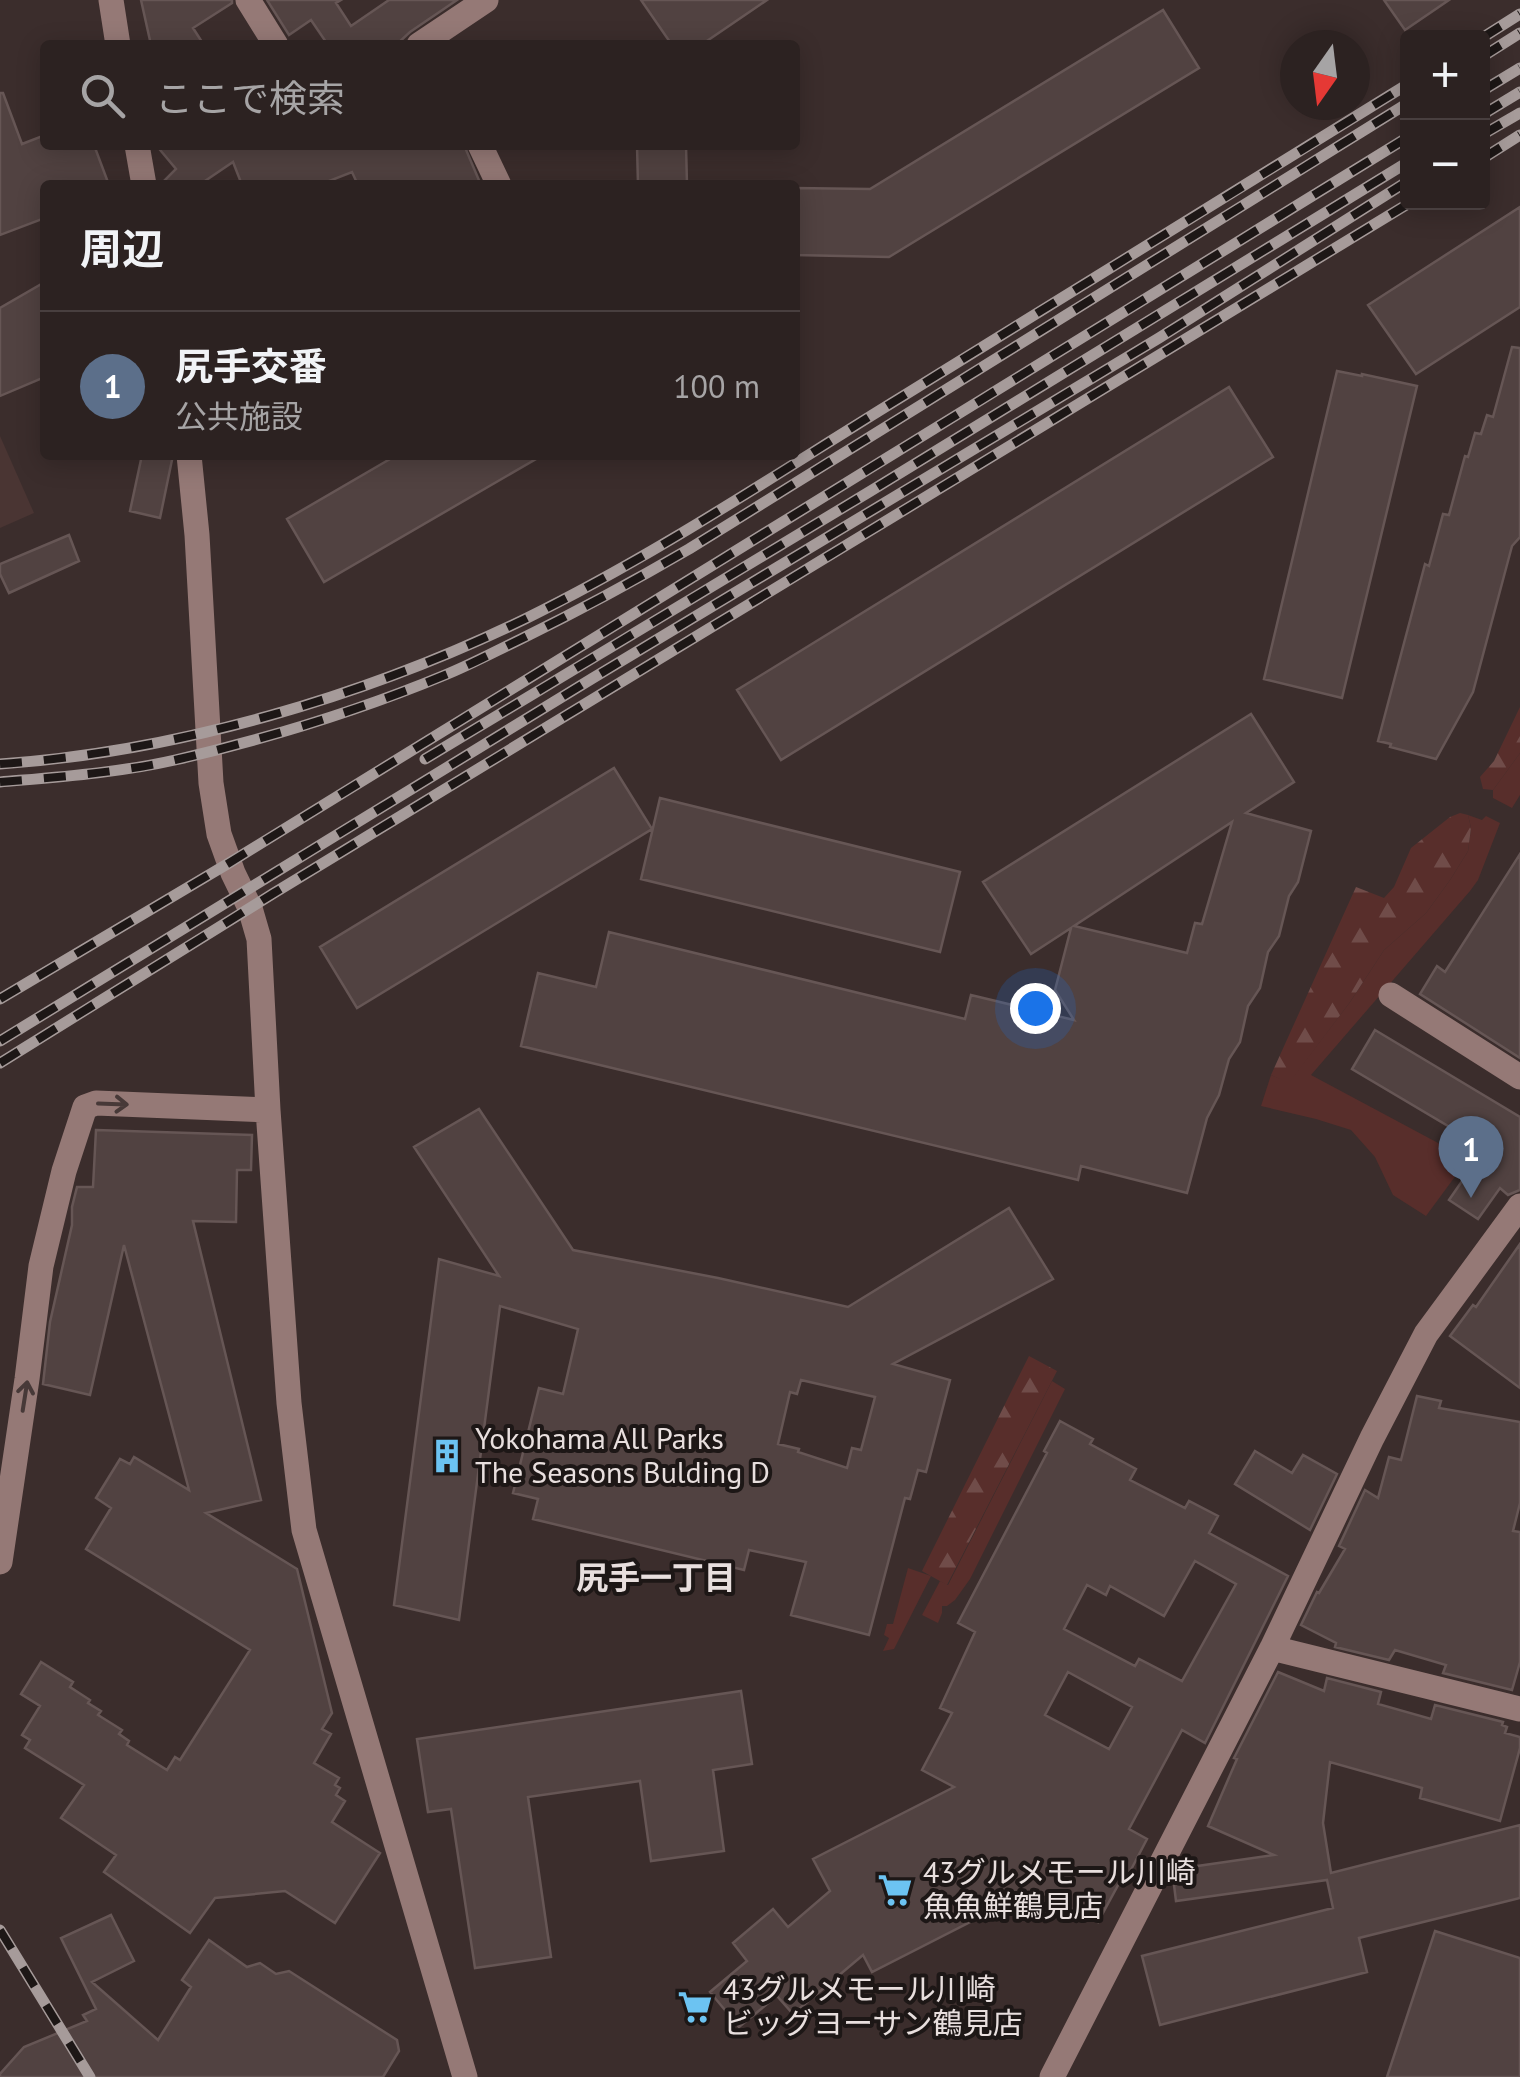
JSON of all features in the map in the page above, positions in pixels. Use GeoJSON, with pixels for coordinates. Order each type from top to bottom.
{"type":"FeatureCollection","features":[{"type":"Feature","properties":{"kind":"street"},"geometry":{"type":"LineString","coordinates":[[111,0],[117,40]]}},
{"type":"Feature","properties":{"kind":"street"},"geometry":{"type":"LineString","coordinates":[[248,0],[273,40]]}},
{"type":"Feature","properties":{"kind":"street"},"geometry":{"type":"LineString","coordinates":[[430,40],[486,0]]}},
{"type":"Feature","properties":{"kind":"street"},"geometry":{"type":"LineString","coordinates":[[140,150],[143,180]]}},
{"type":"Feature","properties":{"kind":"street"},"geometry":{"type":"LineString","coordinates":[[482,150],[497,180]]}},
{"type":"Feature","properties":{"kind":"street"},"geometry":{"type":"LineString","coordinates":[[191,460],[211,783],[219,834],[259,939],[289,1403],[304,1530],[465,2077]]}},
{"type":"Feature","properties":{"kind":"street"},"geometry":{"type":"LineString","coordinates":[[1392,995],[1520,1076]]}},
{"type":"Feature","properties":{"kind":"street"},"geometry":{"type":"LineString","coordinates":[[0,1562],[41,1266],[64,1171],[85,1107],[96,1103],[268,1110]]}},
{"type":"Feature","properties":{"kind":"street"},"geometry":{"type":"LineString","coordinates":[[1052,2077],[1272,1648],[1426,1334],[1520,1206]]}},
{"type":"Feature","properties":{"kind":"street"},"geometry":{"type":"LineString","coordinates":[[1272,1648],[1520,1709]]}},
{"type":"Feature","properties":{"kind":"shaded area"},"geometry":{"type":"Polygon","coordinates":[[[0,436],[34,513],[0,528],[0,436]]]}},
{"type":"Feature","properties":{"kind":"green space"},"geometry":{"type":"Polygon","coordinates":[[[1520,707],[1520,753],[1493,790],[1483,789],[1480,777],[1494,761],[1520,707]]]}},
{"type":"Feature","properties":{"kind":"green space"},"geometry":{"type":"Polygon","coordinates":[[[1520,753],[1520,795],[1512,808],[1493,798],[1493,790],[1520,753]]]}},
{"type":"Feature","properties":{"kind":"green space"},"geometry":{"type":"Polygon","coordinates":[[[1460,813],[1468,815],[1471,828],[1468,851],[1450,880],[1426,913],[1384,950],[1289,1083],[1271,1075],[1356,887],[1384,898],[1394,887],[1411,848],[1460,813]]]}},
{"type":"Feature","properties":{"kind":"green space"},"geometry":{"type":"Polygon","coordinates":[[[1468,815],[1482,820],[1486,816],[1500,823],[1478,880],[1311,1075],[1468,1159],[1426,1216],[1393,1195],[1375,1157],[1351,1130],[1261,1106],[1271,1075],[1289,1082],[1384,950],[1426,913],[1450,880],[1468,851],[1468,815]]]}},
{"type":"Feature","properties":{"kind":"green space"},"geometry":{"type":"Polygon","coordinates":[[[1029,1356],[1057,1371],[947,1585],[922,1571],[1029,1356]]]}},
{"type":"Feature","properties":{"kind":"green space"},"geometry":{"type":"Polygon","coordinates":[[[1052,1381],[1065,1389],[970,1579],[955,1600],[942,1606],[938,1623],[922,1615],[940,1581],[948,1585],[1052,1381]]]}},
{"type":"Feature","properties":{"kind":"green space"},"geometry":{"type":"Polygon","coordinates":[[[908,1568],[931,1576],[894,1649],[883,1651],[889,1638],[884,1635],[887,1624],[893,1624],[908,1568]]]}},
{"type":"Feature","properties":{"kind":"building"},"geometry":{"type":"Polygon","coordinates":[[[141,0],[232,0],[193,28],[201,40],[150,40],[141,0]]]}},
{"type":"Feature","properties":{"kind":"building"},"geometry":{"type":"Polygon","coordinates":[[[267,0],[341,0],[336,3],[351,26],[389,0],[457,0],[401,40],[325,40],[311,20],[289,35],[267,0]]]}},
{"type":"Feature","properties":{"kind":"building"},"geometry":{"type":"Polygon","coordinates":[[[641,0],[767,0],[708,40],[669,40],[641,0]]]}},
{"type":"Feature","properties":{"kind":"building"},"geometry":{"type":"Polygon","coordinates":[[[1384,0],[1449,0],[1405,30],[1384,0]]]}},
{"type":"Feature","properties":{"kind":"building"},"geometry":{"type":"Polygon","coordinates":[[[1163,10],[1199,68],[889,257],[800,255],[800,188],[870,189],[1163,10]]]}},
{"type":"Feature","properties":{"kind":"building"},"geometry":{"type":"Polygon","coordinates":[[[3,93],[22,144],[40,137],[40,150],[96,150],[107,180],[40,180],[40,220],[0,235],[3,93]]]}},
{"type":"Feature","properties":{"kind":"building"},"geometry":{"type":"Polygon","coordinates":[[[160,150],[466,150],[479,180],[356,180],[352,172],[332,180],[240,180],[233,162],[206,180],[165,180],[176,169],[160,150]]]}},
{"type":"Feature","properties":{"kind":"building"},"geometry":{"type":"Polygon","coordinates":[[[637,150],[686,150],[687,180],[638,180],[637,150]]]}},
{"type":"Feature","properties":{"kind":"building"},"geometry":{"type":"Polygon","coordinates":[[[1520,207],[1520,307],[1416,374],[1368,305],[1520,207]]]}},
{"type":"Feature","properties":{"kind":"building"},"geometry":{"type":"Polygon","coordinates":[[[40,285],[40,379],[0,396],[0,308],[40,285]]]}},
{"type":"Feature","properties":{"kind":"building"},"geometry":{"type":"Polygon","coordinates":[[[1512,347],[1520,348],[1520,537],[1512,546],[1473,692],[1436,759],[1378,741],[1425,564],[1429,566],[1443,514],[1449,515],[1475,433],[1481,434],[1487,415],[1493,417],[1512,347]]]}},
{"type":"Feature","properties":{"kind":"building"},"geometry":{"type":"Polygon","coordinates":[[[1337,371],[1417,386],[1342,698],[1264,679],[1337,371]]]}},
{"type":"Feature","properties":{"kind":"building"},"geometry":{"type":"Polygon","coordinates":[[[1229,387],[1273,457],[781,760],[737,690],[1229,387]]]}},
{"type":"Feature","properties":{"kind":"building"},"geometry":{"type":"Polygon","coordinates":[[[141,460],[172,460],[160,518],[130,511],[141,460]]]}},
{"type":"Feature","properties":{"kind":"building"},"geometry":{"type":"Polygon","coordinates":[[[388,460],[534,460],[324,582],[287,519],[388,460]]]}},
{"type":"Feature","properties":{"kind":"building"},"geometry":{"type":"Polygon","coordinates":[[[69,535],[79,561],[9,593],[0,564],[69,535]]]}},
{"type":"Feature","properties":{"kind":"building"},"geometry":{"type":"Polygon","coordinates":[[[1251,714],[1294,782],[1246,813],[1311,831],[1279,936],[1268,952],[1260,988],[1248,1006],[1240,1042],[1229,1059],[1219,1095],[1207,1118],[1187,1193],[1081,1166],[1078,1180],[521,1046],[538,973],[596,987],[609,932],[965,1019],[971,995],[1074,1020],[1055,990],[1071,928],[1031,954],[983,882],[1251,714]],[[1232,822],[1074,926],[1187,953],[1195,923],[1202,924],[1232,822]]]}},
{"type":"Feature","properties":{"kind":"building"},"geometry":{"type":"Polygon","coordinates":[[[614,768],[652,829],[357,1008],[320,947],[614,768]]]}},
{"type":"Feature","properties":{"kind":"building"},"geometry":{"type":"Polygon","coordinates":[[[660,798],[960,872],[940,952],[641,879],[660,798]]]}},
{"type":"Feature","properties":{"kind":"building"},"geometry":{"type":"Polygon","coordinates":[[[1520,854],[1520,1058],[1420,994],[1437,966],[1445,972],[1520,854]]]}},
{"type":"Feature","properties":{"kind":"building"},"geometry":{"type":"Polygon","coordinates":[[[1375,1030],[1520,1117],[1520,1190],[1508,1195],[1500,1188],[1478,1219],[1449,1200],[1485,1148],[1352,1069],[1375,1030]]]}},
{"type":"Feature","properties":{"kind":"building"},"geometry":{"type":"Polygon","coordinates":[[[479,1109],[573,1250],[848,1307],[1009,1208],[1053,1279],[893,1364],[950,1380],[926,1472],[918,1470],[910,1499],[905,1498],[869,1635],[791,1615],[806,1562],[749,1550],[744,1570],[533,1519],[538,1499],[513,1493],[539,1388],[563,1394],[578,1329],[500,1306],[459,1620],[394,1605],[439,1259],[499,1276],[414,1147],[479,1109]],[[801,1380],[797,1394],[790,1392],[778,1444],[847,1468],[852,1448],[861,1450],[875,1397],[801,1380]]]}},
{"type":"Feature","properties":{"kind":"building"},"geometry":{"type":"Polygon","coordinates":[[[96,1130],[252,1135],[251,1170],[237,1170],[236,1222],[193,1221],[261,1500],[206,1513],[297,1569],[332,1713],[322,1729],[331,1734],[314,1763],[339,1778],[336,1795],[345,1801],[332,1822],[380,1853],[335,1923],[285,1891],[215,1898],[190,1933],[104,1872],[116,1855],[61,1818],[84,1785],[25,1748],[30,1740],[22,1735],[40,1706],[21,1694],[41,1662],[73,1682],[70,1687],[101,1711],[98,1715],[122,1730],[119,1734],[129,1741],[127,1745],[167,1770],[175,1757],[180,1760],[250,1650],[86,1549],[111,1508],[96,1498],[120,1459],[130,1464],[134,1457],[189,1490],[124,1245],[90,1395],[43,1384],[50,1322],[77,1187],[93,1187],[96,1130]]]}},
{"type":"Feature","properties":{"kind":"building"},"geometry":{"type":"Polygon","coordinates":[[[1520,1244],[1520,1388],[1450,1336],[1473,1305],[1476,1307],[1520,1244]]]}},
{"type":"Feature","properties":{"kind":"building"},"geometry":{"type":"Polygon","coordinates":[[[1417,1396],[1441,1401],[1439,1408],[1520,1422],[1520,1503],[1513,1531],[1520,1532],[1520,1662],[1512,1690],[1443,1673],[1446,1665],[1395,1650],[1389,1660],[1335,1647],[1336,1643],[1301,1625],[1345,1549],[1339,1546],[1365,1490],[1378,1498],[1389,1457],[1401,1460],[1417,1396]]]}},
{"type":"Feature","properties":{"kind":"building"},"geometry":{"type":"Polygon","coordinates":[[[1060,1421],[1093,1439],[1090,1444],[1136,1469],[1130,1480],[1185,1508],[1189,1501],[1218,1516],[1209,1533],[1288,1576],[1205,1743],[1182,1730],[1129,1829],[1147,1839],[1098,1922],[1031,1891],[872,1972],[863,1955],[793,2014],[777,1996],[739,2027],[710,1992],[747,1961],[733,1943],[773,1909],[788,1927],[830,1891],[813,1859],[954,1787],[922,1770],[952,1713],[940,1708],[975,1632],[958,1623],[1047,1453],[1044,1451],[1060,1421]],[[1195,1561],[1164,1616],[1110,1586],[1106,1595],[1087,1585],[1064,1629],[1135,1666],[1139,1659],[1182,1681],[1236,1584],[1195,1561]],[[1068,1672],[1045,1715],[1109,1749],[1132,1707],[1068,1672]]]}},
{"type":"Feature","properties":{"kind":"building"},"geometry":{"type":"Polygon","coordinates":[[[1255,1451],[1292,1473],[1303,1455],[1337,1474],[1310,1530],[1235,1484],[1255,1451]]]}},
{"type":"Feature","properties":{"kind":"building"},"geometry":{"type":"Polygon","coordinates":[[[1278,1672],[1324,1691],[1327,1678],[1381,1692],[1378,1704],[1431,1719],[1435,1705],[1503,1722],[1507,1727],[1505,1733],[1520,1737],[1500,1821],[1420,1798],[1422,1788],[1330,1762],[1323,1823],[1331,1873],[1520,1825],[1520,1898],[1359,1938],[1367,1972],[1160,2025],[1142,1956],[1333,1908],[1327,1880],[1176,1901],[1173,1877],[1177,1869],[1274,1855],[1208,1826],[1237,1759],[1234,1758],[1278,1672]]]}},
{"type":"Feature","properties":{"kind":"building"},"geometry":{"type":"Polygon","coordinates":[[[741,1691],[752,1764],[713,1770],[724,1851],[651,1861],[640,1781],[528,1797],[551,1957],[475,1968],[451,1809],[428,1812],[417,1739],[741,1691]]]}},
{"type":"Feature","properties":{"kind":"building"},"geometry":{"type":"Polygon","coordinates":[[[111,1915],[134,1961],[92,1982],[158,2040],[191,1987],[182,1980],[209,1940],[247,1967],[260,1963],[276,1974],[289,1971],[397,2040],[399,2051],[383,2077],[0,2077],[24,2047],[87,2021],[83,2015],[96,2009],[61,1938],[111,1915]]]}},
{"type":"Feature","properties":{"kind":"building"},"geometry":{"type":"Polygon","coordinates":[[[1435,1931],[1520,1958],[1520,2077],[1387,2077],[1435,1931]]]}},
{"type":"Feature","properties":{"kind":"railway"},"geometry":{"type":"LineString","coordinates":[[1490,33],[1520,14]]}},
{"type":"Feature","properties":{"kind":"railway"},"geometry":{"type":"LineString","coordinates":[[1490,52],[1520,33]]}},
{"type":"Feature","properties":{"kind":"railway"},"geometry":{"type":"LineString","coordinates":[[1490,86],[1520,68]]}},
{"type":"Feature","properties":{"kind":"railway"},"geometry":{"type":"LineString","coordinates":[[0,764],[134,747],[269,716],[401,672],[525,619],[719,511],[1400,89]]}},
{"type":"Feature","properties":{"kind":"railway"},"geometry":{"type":"LineString","coordinates":[[1490,110],[1520,92]]}},
{"type":"Feature","properties":{"kind":"railway"},"geometry":{"type":"LineString","coordinates":[[0,782],[132,768],[209,752],[345,712],[473,662],[585,607],[689,549],[1400,108]]}},
{"type":"Feature","properties":{"kind":"railway"},"geometry":{"type":"LineString","coordinates":[[1490,130],[1520,113]]}},
{"type":"Feature","properties":{"kind":"railway"},"geometry":{"type":"LineString","coordinates":[[1490,154],[1520,135]]}},
{"type":"Feature","properties":{"kind":"railway"},"geometry":{"type":"LineString","coordinates":[[0,999],[229,863],[1400,142]]}},
{"type":"Feature","properties":{"kind":"railway"},"geometry":{"type":"LineString","coordinates":[[425,759],[1400,167]]}},
{"type":"Feature","properties":{"kind":"railway"},"geometry":{"type":"LineString","coordinates":[[0,1041],[1159,338],[1400,186]]}},
{"type":"Feature","properties":{"kind":"railway"},"geometry":{"type":"LineString","coordinates":[[0,1063],[1400,209]]}},
{"type":"Feature","properties":{"kind":"railway"},"geometry":{"type":"LineString","coordinates":[[0,1930],[90,2077]]}},
{"type":"Feature","properties":{"kind":"place","name":"尻手交番"},"geometry":{"type":"Point","coordinates":[1471,1198]}},
{"type":"Feature","properties":{"kind":"place","name":"Yokohama All Parks The Seasons Bulding D"},"geometry":{"type":"Point","coordinates":[447,1456]}},
{"type":"Feature","properties":{"kind":"place","name":"43グルメモール川崎 魚魚鮮鶴見店"},"geometry":{"type":"Point","coordinates":[895,1890]}},
{"type":"Feature","properties":{"kind":"place","name":"43グルメモール川崎 ビッグヨーサン鶴見店"},"geometry":{"type":"Point","coordinates":[695,2007]}},
{"type":"Feature","properties":{"kind":"district","name":"尻手一丁目"},"geometry":{"type":"Point","coordinates":[656,1578]}}]}
